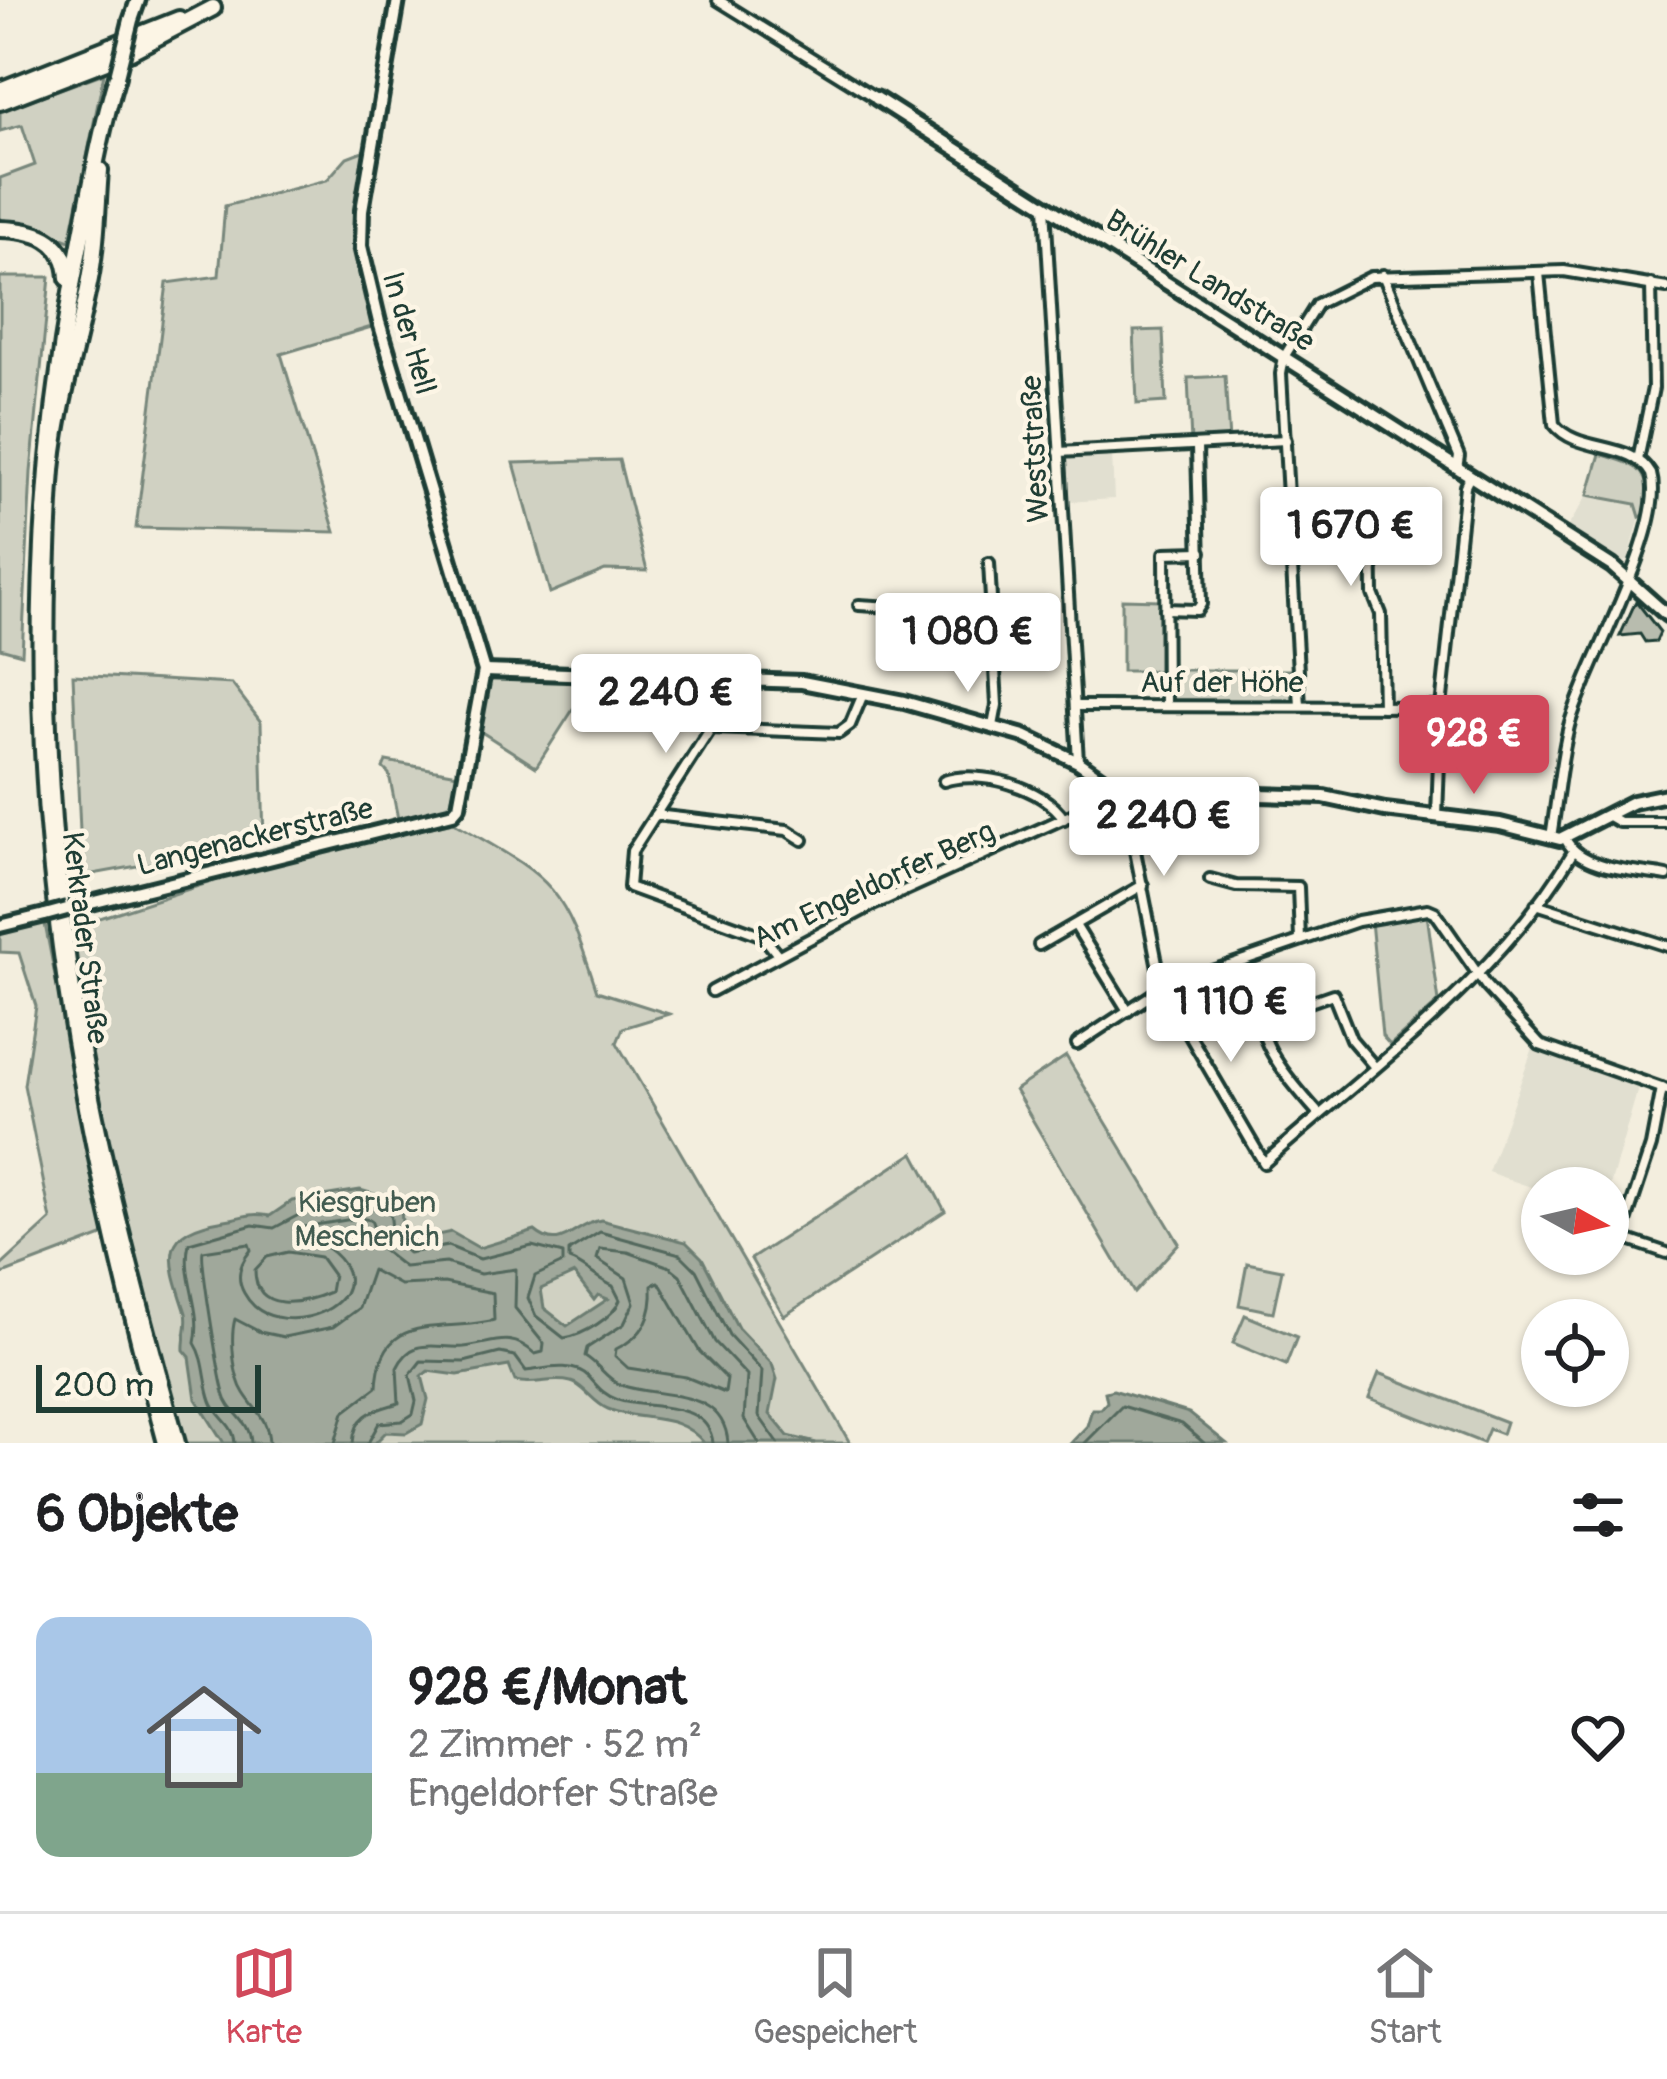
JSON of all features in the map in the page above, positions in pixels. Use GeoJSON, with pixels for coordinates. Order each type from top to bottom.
{"type":"FeatureCollection","features":[{"type":"Feature","properties":{"kind":"highway"},"geometry":{"type":"LineString","coordinates":[[0,90],[213,8]]}},
{"type":"Feature","properties":{"kind":"highway"},"geometry":{"type":"LineString","coordinates":[[0,102],[127,53],[213,8]]}},
{"type":"Feature","properties":{"kind":"highway","name":"Kerkrader Straße"},"geometry":{"type":"LineString","coordinates":[[117,76],[89,185],[44,450],[36,708],[45,860],[71,1048],[110,1238],[166,1443]]}},
{"type":"Feature","properties":{"kind":"highway","name":"Kerkrader Straße"},"geometry":{"type":"LineString","coordinates":[[117,76],[101,160],[92,272],[53,455],[46,707],[56,863],[81,1044],[121,1236],[177,1443]]}},
{"type":"Feature","properties":{"kind":"highway"},"geometry":{"type":"LineString","coordinates":[[0,229],[36,233],[59,248],[68,266],[67,308]]}},
{"type":"Feature","properties":{"kind":"main road","name":"Kerkrader Straße"},"geometry":{"type":"LineString","coordinates":[[117,76],[138,0]]}},
{"type":"Feature","properties":{"kind":"main road"},"geometry":{"type":"LineString","coordinates":[[213,8],[229,0]]}},
{"type":"Feature","properties":{"kind":"street","name":"In der Hell"},"geometry":{"type":"LineString","coordinates":[[398,0],[362,210],[363,260],[484,671]]}},
{"type":"Feature","properties":{"kind":"street","name":"Brühler Landstraße"},"geometry":{"type":"LineString","coordinates":[[718,0],[1635,582],[1667,615]]}},
{"type":"Feature","properties":{"kind":"street","name":"Weststraße"},"geometry":{"type":"LineString","coordinates":[[1045,205],[1078,762]]}},
{"type":"Feature","properties":{"kind":"street"},"geometry":{"type":"LineString","coordinates":[[1300,706],[1284,357],[1325,297],[1383,275],[1583,272],[1667,288]]}},
{"type":"Feature","properties":{"kind":"street"},"geometry":{"type":"LineString","coordinates":[[1539,273],[1554,424],[1570,438],[1638,460],[1655,489],[1651,527],[1635,582],[1573,716],[1551,837]]}},
{"type":"Feature","properties":{"kind":"street"},"geometry":{"type":"LineString","coordinates":[[1383,275],[1459,456],[1456,468]]}},
{"type":"Feature","properties":{"kind":"street"},"geometry":{"type":"LineString","coordinates":[[1638,460],[1653,388],[1651,284]]}},
{"type":"Feature","properties":{"kind":"street"},"geometry":{"type":"LineString","coordinates":[[1059,452],[1286,440]]}},
{"type":"Feature","properties":{"kind":"street"},"geometry":{"type":"LineString","coordinates":[[1165,609],[1199,608],[1197,447]]}},
{"type":"Feature","properties":{"kind":"street"},"geometry":{"type":"LineString","coordinates":[[1437,816],[1441,707],[1470,476]]}},
{"type":"Feature","properties":{"kind":"street"},"geometry":{"type":"LineString","coordinates":[[1655,489],[1667,491]]}},
{"type":"Feature","properties":{"kind":"street"},"geometry":{"type":"LineString","coordinates":[[1290,509],[1372,513],[1372,594],[1381,614],[1383,707]]}},
{"type":"Feature","properties":{"kind":"street"},"geometry":{"type":"LineString","coordinates":[[1166,706],[1165,553],[1201,552]]}},
{"type":"Feature","properties":{"kind":"street"},"geometry":{"type":"LineString","coordinates":[[989,563],[997,705],[993,725]]}},
{"type":"Feature","properties":{"kind":"street"},"geometry":{"type":"LineString","coordinates":[[859,605],[941,610],[993,620]]}},
{"type":"Feature","properties":{"kind":"street"},"geometry":{"type":"LineString","coordinates":[[484,671],[781,679],[863,692],[993,725],[1078,762],[1118,793],[1127,810],[1162,988],[1264,1162],[1478,975],[1536,904],[1569,846],[1606,815],[1633,802],[1667,795]]}},
{"type":"Feature","properties":{"kind":"street","name":"Langenackerstraße"},"geometry":{"type":"LineString","coordinates":[[0,926],[453,813],[459,806],[484,671]]}},
{"type":"Feature","properties":{"kind":"street"},"geometry":{"type":"LineString","coordinates":[[778,956],[763,936],[629,887],[632,851],[711,728],[839,733],[850,725],[863,692]]}},
{"type":"Feature","properties":{"kind":"street","name":"Auf der Höhe"},"geometry":{"type":"LineString","coordinates":[[1075,706],[1441,707]]}},
{"type":"Feature","properties":{"kind":"street"},"geometry":{"type":"LineString","coordinates":[[944,781],[970,776],[1028,792],[1054,805],[1064,819]]}},
{"type":"Feature","properties":{"kind":"street"},"geometry":{"type":"LineString","coordinates":[[1118,793],[1284,793],[1500,824],[1551,837],[1588,860],[1667,877]]}},
{"type":"Feature","properties":{"kind":"street","name":"Am Engeldorfer Berg"},"geometry":{"type":"LineString","coordinates":[[712,991],[873,905],[1111,802],[1118,793]]}},
{"type":"Feature","properties":{"kind":"street"},"geometry":{"type":"LineString","coordinates":[[655,815],[787,830],[802,840]]}},
{"type":"Feature","properties":{"kind":"street"},"geometry":{"type":"LineString","coordinates":[[1606,815],[1618,822],[1667,822]]}},
{"type":"Feature","properties":{"kind":"street"},"geometry":{"type":"LineString","coordinates":[[1210,879],[1236,886],[1298,887],[1300,940]]}},
{"type":"Feature","properties":{"kind":"street"},"geometry":{"type":"LineString","coordinates":[[1040,945],[1143,885]]}},
{"type":"Feature","properties":{"kind":"street"},"geometry":{"type":"LineString","coordinates":[[1536,904],[1667,946]]}},
{"type":"Feature","properties":{"kind":"street"},"geometry":{"type":"LineString","coordinates":[[1077,1044],[1162,988],[1375,917],[1428,909],[1540,1045],[1664,1089],[1629,1216]]}},
{"type":"Feature","properties":{"kind":"street"},"geometry":{"type":"LineString","coordinates":[[1075,925],[1128,1011]]}},
{"type":"Feature","properties":{"kind":"street"},"geometry":{"type":"LineString","coordinates":[[1228,965],[1239,996],[1260,1022],[1296,1087],[1319,1114]]}},
{"type":"Feature","properties":{"kind":"street"},"geometry":{"type":"LineString","coordinates":[[1260,1022],[1333,994],[1351,1040],[1374,1066]]}},
{"type":"Feature","properties":{"kind":"street"},"geometry":{"type":"LineString","coordinates":[[1629,1240],[1667,1253]]}},
{"type":"Feature","properties":{"kind":"shaded area"},"geometry":{"type":"Polygon","coordinates":[[[1112,455],[1114,499],[1067,502],[1066,458],[1112,455]]]}},
{"type":"Feature","properties":{"kind":"shaded area"},"geometry":{"type":"Polygon","coordinates":[[[1588,495],[1637,504],[1640,517],[1628,561],[1620,562],[1567,528],[1588,495]]]}},
{"type":"Feature","properties":{"kind":"shaded area"},"geometry":{"type":"Polygon","coordinates":[[[1533,1048],[1639,1085],[1615,1167],[1521,1167],[1521,1184],[1488,1172],[1533,1048]]]}},
{"type":"Feature","properties":{"kind":"green space"},"geometry":{"type":"Polygon","coordinates":[[[104,73],[70,241],[33,226],[0,224],[0,178],[35,165],[22,125],[0,131],[0,111],[104,73]]]}},
{"type":"Feature","properties":{"kind":"green space"},"geometry":{"type":"Polygon","coordinates":[[[365,150],[359,239],[375,326],[281,354],[335,532],[136,528],[167,283],[219,276],[225,206],[327,180],[347,157],[365,150]]]}},
{"type":"Feature","properties":{"kind":"green space"},"geometry":{"type":"Polygon","coordinates":[[[0,277],[50,277],[31,472],[22,654],[0,648],[0,277]]]}},
{"type":"Feature","properties":{"kind":"green space"},"geometry":{"type":"Polygon","coordinates":[[[1163,330],[1166,402],[1137,404],[1134,331],[1163,330]]]}},
{"type":"Feature","properties":{"kind":"green space"},"geometry":{"type":"Polygon","coordinates":[[[1225,376],[1229,442],[1191,443],[1188,378],[1225,376]]]}},
{"type":"Feature","properties":{"kind":"green space"},"geometry":{"type":"Polygon","coordinates":[[[1600,454],[1640,472],[1647,487],[1646,514],[1640,517],[1636,504],[1588,495],[1600,454]]]}},
{"type":"Feature","properties":{"kind":"green space"},"geometry":{"type":"Polygon","coordinates":[[[619,460],[647,571],[605,570],[550,593],[514,463],[619,460]]]}},
{"type":"Feature","properties":{"kind":"green space"},"geometry":{"type":"Polygon","coordinates":[[[1122,599],[1160,600],[1159,671],[1122,671],[1122,599]]]}},
{"type":"Feature","properties":{"kind":"green space"},"geometry":{"type":"Polygon","coordinates":[[[1169,670],[1296,670],[1297,698],[1289,704],[1175,704],[1169,699],[1169,670]]]}},
{"type":"Feature","properties":{"kind":"green space"},"geometry":{"type":"Polygon","coordinates":[[[73,675],[232,684],[261,722],[264,843],[82,876],[73,675]]]}},
{"type":"Feature","properties":{"kind":"green space"},"geometry":{"type":"Polygon","coordinates":[[[495,677],[590,683],[536,767],[480,731],[489,683],[495,677]]]}},
{"type":"Feature","properties":{"kind":"green space"},"geometry":{"type":"Polygon","coordinates":[[[386,761],[458,774],[450,806],[398,819],[389,774],[383,768],[386,761]]]}},
{"type":"Feature","properties":{"kind":"green space","name":"Kiesgruben Meschenich"},"geometry":{"type":"Polygon","coordinates":[[[453,822],[533,871],[549,886],[573,926],[597,991],[669,1014],[623,1028],[617,1043],[850,1443],[183,1443],[118,1187],[72,927],[260,866],[453,822]]]}},
{"type":"Feature","properties":{"kind":"green space"},"geometry":{"type":"Polygon","coordinates":[[[1427,914],[1439,1002],[1390,1045],[1382,1036],[1371,921],[1427,914]]]}},
{"type":"Feature","properties":{"kind":"green space"},"geometry":{"type":"Polygon","coordinates":[[[44,919],[105,1235],[0,1275],[0,1267],[51,1220],[24,1085],[36,1006],[19,953],[0,952],[0,930],[44,919]]]}},
{"type":"Feature","properties":{"kind":"green space"},"geometry":{"type":"Polygon","coordinates":[[[1066,1056],[1179,1243],[1134,1293],[1015,1090],[1066,1056]]]}},
{"type":"Feature","properties":{"kind":"green space"},"geometry":{"type":"Polygon","coordinates":[[[914,1153],[945,1211],[784,1316],[751,1259],[914,1153]]]}},
{"type":"Feature","properties":{"kind":"green space"},"geometry":{"type":"Polygon","coordinates":[[[1247,1263],[1282,1270],[1273,1312],[1239,1305],[1247,1263]]]}},
{"type":"Feature","properties":{"kind":"green space"},"geometry":{"type":"Polygon","coordinates":[[[1245,1315],[1297,1337],[1286,1365],[1233,1343],[1245,1315]]]}},
{"type":"Feature","properties":{"kind":"green space"},"geometry":{"type":"Polygon","coordinates":[[[1379,1373],[1506,1422],[1502,1434],[1489,1429],[1483,1443],[1369,1398],[1379,1373]]]}},
{"type":"Feature","properties":{"kind":"water"},"geometry":{"type":"Polygon","coordinates":[[[360,1190],[401,1202],[402,1226],[410,1241],[451,1232],[479,1248],[535,1231],[553,1240],[601,1220],[686,1242],[702,1258],[738,1328],[772,1364],[777,1379],[770,1414],[788,1436],[816,1443],[704,1443],[683,1426],[608,1409],[571,1382],[515,1381],[509,1366],[458,1375],[428,1371],[422,1376],[428,1399],[422,1424],[406,1433],[386,1432],[375,1443],[224,1443],[196,1399],[190,1357],[184,1350],[187,1318],[173,1250],[188,1231],[252,1215],[270,1216],[292,1201],[360,1190]],[[574,1274],[541,1289],[544,1308],[567,1326],[608,1299],[598,1295],[594,1300],[574,1274]]]}},
{"type":"Feature","properties":{"kind":"water"},"geometry":{"type":"Polygon","coordinates":[[[1113,1390],[1189,1413],[1226,1443],[1071,1443],[1087,1426],[1092,1409],[1101,1409],[1107,1402],[1105,1392],[1113,1390]]]}},
{"type":"Feature","properties":{"kind":"building"},"geometry":{"type":"Polygon","coordinates":[[[1636,601],[1660,632],[1656,641],[1645,642],[1640,634],[1620,636],[1636,601]]]}}]}
